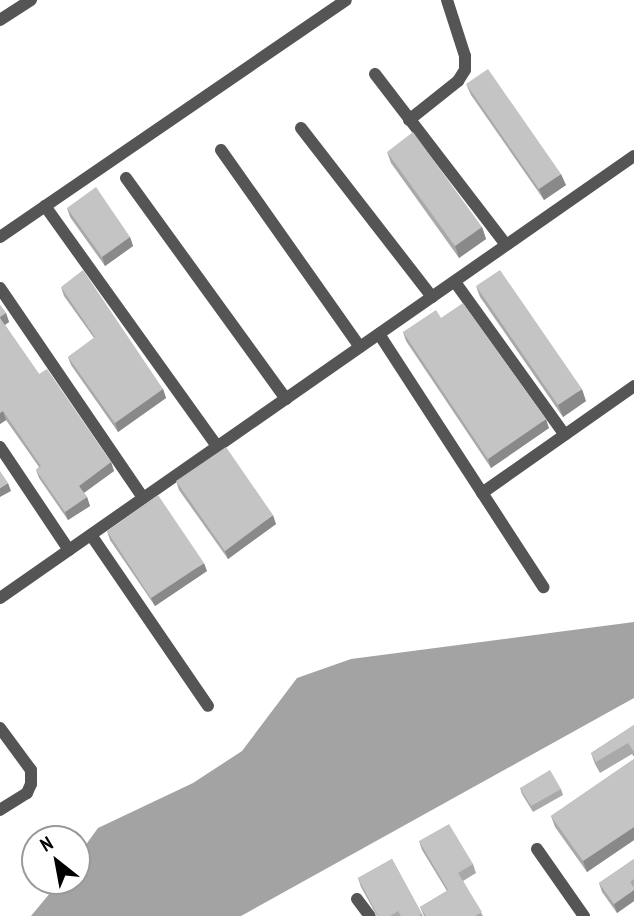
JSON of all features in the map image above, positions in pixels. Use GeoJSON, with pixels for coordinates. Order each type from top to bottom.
{"type":"FeatureCollection","features":[{"type":"Feature","properties":{"kind":"street"},"geometry":{"type":"LineString","coordinates":[[0,20],[31,0]]}},
{"type":"Feature","properties":{"kind":"street"},"geometry":{"type":"LineString","coordinates":[[0,237],[346,0]]}},
{"type":"Feature","properties":{"kind":"street"},"geometry":{"type":"LineString","coordinates":[[409,120],[458,81],[465,70],[465,55],[447,0]]}},
{"type":"Feature","properties":{"kind":"street"},"geometry":{"type":"LineString","coordinates":[[375,74],[506,245]]}},
{"type":"Feature","properties":{"kind":"street"},"geometry":{"type":"LineString","coordinates":[[301,128],[432,297]]}},
{"type":"Feature","properties":{"kind":"street"},"geometry":{"type":"LineString","coordinates":[[222,150],[360,347]]}},
{"type":"Feature","properties":{"kind":"street"},"geometry":{"type":"LineString","coordinates":[[0,581],[4,595],[634,156]]}},
{"type":"Feature","properties":{"kind":"street"},"geometry":{"type":"LineString","coordinates":[[127,178],[286,399]]}},
{"type":"Feature","properties":{"kind":"street"},"geometry":{"type":"LineString","coordinates":[[45,206],[217,446]]}},
{"type":"Feature","properties":{"kind":"street"},"geometry":{"type":"LineString","coordinates":[[456,282],[565,435]]}},
{"type":"Feature","properties":{"kind":"street"},"geometry":{"type":"LineString","coordinates":[[0,288],[143,498]]}},
{"type":"Feature","properties":{"kind":"street"},"geometry":{"type":"LineString","coordinates":[[379,334],[543,587]]}},
{"type":"Feature","properties":{"kind":"street"},"geometry":{"type":"LineString","coordinates":[[482,493],[634,387]]}},
{"type":"Feature","properties":{"kind":"street"},"geometry":{"type":"LineString","coordinates":[[0,447],[69,550]]}},
{"type":"Feature","properties":{"kind":"street"},"geometry":{"type":"LineString","coordinates":[[91,535],[208,706]]}},
{"type":"Feature","properties":{"kind":"street"},"geometry":{"type":"LineString","coordinates":[[0,728],[31,770],[31,784],[26,793],[0,810]]}},
{"type":"Feature","properties":{"kind":"street"},"geometry":{"type":"LineString","coordinates":[[537,849],[584,916]]}},
{"type":"Feature","properties":{"kind":"street"},"geometry":{"type":"LineString","coordinates":[[357,899],[370,916]]}},
{"type":"Feature","properties":{"kind":"shaded area"},"geometry":{"type":"Polygon","coordinates":[[[634,622],[634,698],[241,916],[31,916],[48,895],[91,895],[91,838],[98,828],[193,783],[242,751],[297,678],[351,659],[634,622]]]}},
{"type":"Feature","properties":{"kind":"building"},"geometry":{"type":"Polygon","coordinates":[[[488,69],[561,174],[539,189],[466,84],[488,69]]]}},
{"type":"Feature","properties":{"kind":"building"},"geometry":{"type":"Polygon","coordinates":[[[413,132],[482,227],[455,246],[387,152],[413,132]]]}},
{"type":"Feature","properties":{"kind":"building"},"geometry":{"type":"Polygon","coordinates":[[[96,187],[130,237],[102,257],[67,208],[96,187]]]}},
{"type":"Feature","properties":{"kind":"building"},"geometry":{"type":"Polygon","coordinates":[[[83,270],[163,389],[115,423],[68,357],[95,337],[61,287],[83,270]]]}},
{"type":"Feature","properties":{"kind":"building"},"geometry":{"type":"Polygon","coordinates":[[[500,270],[582,389],[558,405],[476,286],[500,270]]]}},
{"type":"Feature","properties":{"kind":"building"},"geometry":{"type":"Polygon","coordinates":[[[463,303],[546,419],[488,459],[403,332],[436,310],[441,318],[463,303]]]}},
{"type":"Feature","properties":{"kind":"building"},"geometry":{"type":"Polygon","coordinates":[[[0,305],[6,313],[0,317],[0,305]]]}},
{"type":"Feature","properties":{"kind":"building"},"geometry":{"type":"Polygon","coordinates":[[[0,318],[39,374],[47,369],[111,462],[79,486],[87,497],[65,512],[36,470],[41,466],[3,411],[0,413],[0,318]]]}},
{"type":"Feature","properties":{"kind":"building"},"geometry":{"type":"Polygon","coordinates":[[[226,447],[273,515],[225,551],[176,481],[226,447]]]}},
{"type":"Feature","properties":{"kind":"building"},"geometry":{"type":"Polygon","coordinates":[[[0,471],[8,483],[0,488],[0,471]]]}},
{"type":"Feature","properties":{"kind":"building"},"geometry":{"type":"Polygon","coordinates":[[[158,495],[204,563],[151,598],[107,531],[158,495]]]}},
{"type":"Feature","properties":{"kind":"building"},"geometry":{"type":"Polygon","coordinates":[[[634,725],[634,752],[628,743],[596,762],[591,753],[634,725]]]}},
{"type":"Feature","properties":{"kind":"building"},"geometry":{"type":"Polygon","coordinates":[[[634,759],[634,827],[583,861],[551,816],[634,759]]]}},
{"type":"Feature","properties":{"kind":"building"},"geometry":{"type":"Polygon","coordinates":[[[550,770],[561,789],[531,806],[520,788],[550,770]]]}},
{"type":"Feature","properties":{"kind":"building"},"geometry":{"type":"Polygon","coordinates":[[[449,824],[473,864],[458,873],[482,912],[475,916],[426,916],[420,907],[448,890],[419,841],[449,824]]]}},
{"type":"Feature","properties":{"kind":"building"},"geometry":{"type":"Polygon","coordinates":[[[392,859],[422,914],[419,916],[401,916],[398,911],[390,916],[378,916],[358,878],[392,859]]]}},
{"type":"Feature","properties":{"kind":"building"},"geometry":{"type":"Polygon","coordinates":[[[634,859],[634,879],[630,882],[634,890],[614,904],[599,883],[634,859]]]}}]}
